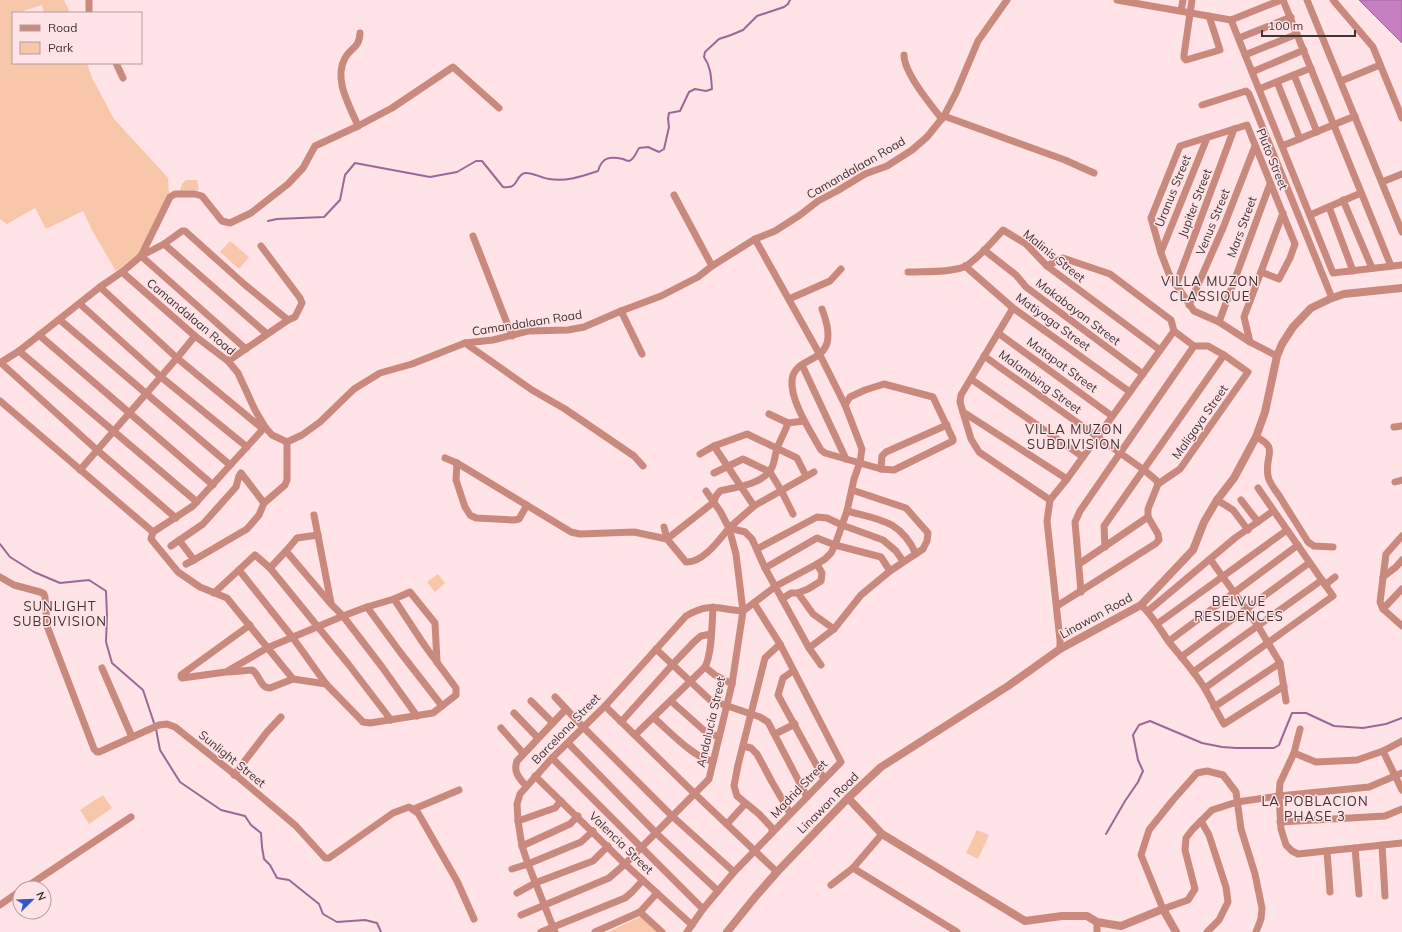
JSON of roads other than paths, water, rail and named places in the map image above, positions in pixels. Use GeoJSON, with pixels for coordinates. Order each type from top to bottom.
{"type":"FeatureCollection","features":[{"type":"Feature","properties":{"kind":"street"},"geometry":{"type":"LineString","coordinates":[[89,0],[89,12]]}},
{"type":"Feature","properties":{"kind":"street","name":"Camandalaan Road"},"geometry":{"type":"LineString","coordinates":[[122,272],[195,336],[228,361],[238,373],[264,428],[272,435],[287,442],[302,435],[320,422],[354,389],[380,373],[412,364],[465,343],[512,336],[528,331],[568,330],[584,327],[661,296],[698,277],[712,266],[755,239],[775,231],[818,201],[865,174],[887,166],[912,150],[927,138],[943,117],[956,94],[978,41],[1008,0]]}},
{"type":"Feature","properties":{"kind":"street"},"geometry":{"type":"LineString","coordinates":[[1117,0],[1230,20],[1282,0],[1291,17],[1391,266]]}},
{"type":"Feature","properties":{"kind":"street"},"geometry":{"type":"LineString","coordinates":[[1181,11],[1183,0]]}},
{"type":"Feature","properties":{"kind":"street"},"geometry":{"type":"LineString","coordinates":[[1192,0],[1189,12],[1184,55],[1186,60],[1220,50],[1209,16]]}},
{"type":"Feature","properties":{"kind":"street"},"geometry":{"type":"LineString","coordinates":[[1307,0],[1402,232]]}},
{"type":"Feature","properties":{"kind":"street"},"geometry":{"type":"LineString","coordinates":[[1333,0],[1373,46],[1402,118]]}},
{"type":"Feature","properties":{"kind":"street"},"geometry":{"type":"LineString","coordinates":[[1238,38],[1291,17]]}},
{"type":"Feature","properties":{"kind":"street"},"geometry":{"type":"LineString","coordinates":[[1230,20],[1333,273],[1402,265]]}},
{"type":"Feature","properties":{"kind":"street"},"geometry":{"type":"LineString","coordinates":[[358,126],[342,87],[341,79],[343,64],[360,41],[360,33]]}},
{"type":"Feature","properties":{"kind":"street"},"geometry":{"type":"LineString","coordinates":[[1245,55],[1297,34]]}},
{"type":"Feature","properties":{"kind":"street"},"geometry":{"type":"LineString","coordinates":[[1252,72],[1304,50]]}},
{"type":"Feature","properties":{"kind":"street"},"geometry":{"type":"LineString","coordinates":[[904,55],[904,60],[910,73],[924,95],[943,117],[1058,157],[1094,173]]}},
{"type":"Feature","properties":{"kind":"street"},"geometry":{"type":"LineString","coordinates":[[116,64],[120,75],[123,78]]}},
{"type":"Feature","properties":{"kind":"street"},"geometry":{"type":"LineString","coordinates":[[1341,81],[1380,65]]}},
{"type":"Feature","properties":{"kind":"street"},"geometry":{"type":"LineString","coordinates":[[141,256],[172,195],[186,193],[202,196],[222,221],[230,223],[251,213],[288,184],[303,168],[315,146],[392,108],[454,67],[499,108]]}},
{"type":"Feature","properties":{"kind":"street"},"geometry":{"type":"LineString","coordinates":[[1259,89],[1311,68]]}},
{"type":"Feature","properties":{"kind":"street"},"geometry":{"type":"LineString","coordinates":[[1294,75],[1317,132]]}},
{"type":"Feature","properties":{"kind":"street"},"geometry":{"type":"LineString","coordinates":[[1277,82],[1300,139]]}},
{"type":"Feature","properties":{"kind":"street"},"geometry":{"type":"LineString","coordinates":[[1202,105],[1246,91],[1249,94],[1332,298]]}},
{"type":"Feature","properties":{"kind":"street"},"geometry":{"type":"LineString","coordinates":[[1282,146],[1355,116]]}},
{"type":"Feature","properties":{"kind":"street","name":"Pluto Street"},"geometry":{"type":"LineString","coordinates":[[1160,253],[1151,218],[1180,146],[1247,125],[1295,244],[1290,258],[1279,279],[1261,272]]}},
{"type":"Feature","properties":{"kind":"street","name":"Jupiter Street"},"geometry":{"type":"LineString","coordinates":[[1176,285],[1234,129]]}},
{"type":"Feature","properties":{"kind":"street","name":"Uranus Street"},"geometry":{"type":"LineString","coordinates":[[1160,253],[1207,138]]}},
{"type":"Feature","properties":{"kind":"street","name":"Venus Street"},"geometry":{"type":"LineString","coordinates":[[1189,305],[1223,228],[1255,146]]}},
{"type":"Feature","properties":{"kind":"street"},"geometry":{"type":"LineString","coordinates":[[1382,182],[1402,174]]}},
{"type":"Feature","properties":{"kind":"street","name":"Mars Street"},"geometry":{"type":"LineString","coordinates":[[1219,322],[1270,184]]}},
{"type":"Feature","properties":{"kind":"street"},"geometry":{"type":"LineString","coordinates":[[1310,214],[1362,193]]}},
{"type":"Feature","properties":{"kind":"street"},"geometry":{"type":"LineString","coordinates":[[674,195],[712,266]]}},
{"type":"Feature","properties":{"kind":"street"},"geometry":{"type":"LineString","coordinates":[[1344,200],[1372,268]]}},
{"type":"Feature","properties":{"kind":"street"},"geometry":{"type":"LineString","coordinates":[[1329,207],[1353,271]]}},
{"type":"Feature","properties":{"kind":"street"},"geometry":{"type":"LineString","coordinates":[[1250,342],[1244,317],[1283,214]]}},
{"type":"Feature","properties":{"kind":"street","name":"Malinis Street"},"geometry":{"type":"LineString","coordinates":[[908,272],[950,270],[965,266],[984,250],[1003,230],[1026,244],[1046,266],[1160,350]]}},
{"type":"Feature","properties":{"kind":"street"},"geometry":{"type":"LineString","coordinates":[[176,518],[0,363],[19,351],[60,320],[141,256],[164,244],[179,232],[185,231],[244,284],[288,320]]}},
{"type":"Feature","properties":{"kind":"street"},"geometry":{"type":"LineString","coordinates":[[473,236],[512,336]]}},
{"type":"Feature","properties":{"kind":"street"},"geometry":{"type":"LineString","coordinates":[[743,611],[776,586],[825,559],[835,545],[847,511],[862,449],[845,405],[820,355],[755,239]]}},
{"type":"Feature","properties":{"kind":"street"},"geometry":{"type":"LineString","coordinates":[[164,244],[267,334]]}},
{"type":"Feature","properties":{"kind":"street"},"geometry":{"type":"LineString","coordinates":[[228,361],[288,320],[295,317],[302,303],[300,298],[261,246]]}},
{"type":"Feature","properties":{"kind":"street","name":"Makabayan Street"},"geometry":{"type":"LineString","coordinates":[[984,250],[1016,275],[1026,287],[1143,374]]}},
{"type":"Feature","properties":{"kind":"street"},"geometry":{"type":"LineString","coordinates":[[1160,253],[1169,274],[1194,311],[1219,322],[1250,342],[1277,356]]}},
{"type":"Feature","properties":{"kind":"street"},"geometry":{"type":"LineString","coordinates":[[141,256],[246,349]]}},
{"type":"Feature","properties":{"kind":"street"},"geometry":{"type":"LineString","coordinates":[[1046,266],[1063,258],[1110,274],[1171,320],[1174,330],[1194,346],[1208,346],[1224,355],[1104,526],[1105,548]]}},
{"type":"Feature","properties":{"kind":"street","name":"Matiyaga Street"},"geometry":{"type":"LineString","coordinates":[[965,266],[1014,308],[1130,392]]}},
{"type":"Feature","properties":{"kind":"street"},"geometry":{"type":"LineString","coordinates":[[789,299],[830,281],[841,269]]}},
{"type":"Feature","properties":{"kind":"street"},"geometry":{"type":"LineString","coordinates":[[100,287],[177,358],[264,428],[197,502],[176,518],[153,532],[151,539],[178,572],[200,587],[227,598],[293,679]]}},
{"type":"Feature","properties":{"kind":"street","name":"Linawan Road"},"geometry":{"type":"LineString","coordinates":[[727,932],[756,896],[778,872],[848,798],[881,767],[1008,686],[1060,649],[1141,605],[1193,550],[1204,522],[1234,478],[1256,437],[1266,412],[1277,356],[1282,344],[1293,327],[1311,308],[1332,298],[1344,294],[1402,288]]}},
{"type":"Feature","properties":{"kind":"street"},"geometry":{"type":"LineString","coordinates":[[80,304],[161,377],[247,447]]}},
{"type":"Feature","properties":{"kind":"street"},"geometry":{"type":"LineString","coordinates":[[1014,308],[961,395],[960,402],[971,439],[979,452],[1050,500]]}},
{"type":"Feature","properties":{"kind":"street"},"geometry":{"type":"LineString","coordinates":[[822,309],[828,323],[827,346],[820,355],[802,364],[796,370],[792,379],[792,390],[804,421],[821,450],[825,453],[881,469],[894,470],[953,441],[947,424],[933,397],[884,384],[850,397],[845,405]]}},
{"type":"Feature","properties":{"kind":"street"},"geometry":{"type":"LineString","coordinates":[[621,311],[642,354]]}},
{"type":"Feature","properties":{"kind":"street"},"geometry":{"type":"LineString","coordinates":[[60,320],[230,465]]}},
{"type":"Feature","properties":{"kind":"street"},"geometry":{"type":"LineString","coordinates":[[1060,649],[1057,606],[1047,520],[1050,500],[1083,457],[1174,330]]}},
{"type":"Feature","properties":{"kind":"street","name":"Matapat Street"},"geometry":{"type":"LineString","coordinates":[[998,333],[1112,416]]}},
{"type":"Feature","properties":{"kind":"street"},"geometry":{"type":"LineString","coordinates":[[39,335],[214,485]]}},
{"type":"Feature","properties":{"kind":"street"},"geometry":{"type":"LineString","coordinates":[[80,470],[147,394],[195,336]]}},
{"type":"Feature","properties":{"kind":"street"},"geometry":{"type":"LineString","coordinates":[[465,343],[532,390],[565,409],[634,456],[643,466]]}},
{"type":"Feature","properties":{"kind":"street"},"geometry":{"type":"LineString","coordinates":[[1081,592],[1075,522],[1080,511],[1194,346]]}},
{"type":"Feature","properties":{"kind":"street"},"geometry":{"type":"LineString","coordinates":[[19,351],[197,502]]}},
{"type":"Feature","properties":{"kind":"street","name":"Maligaya Street"},"geometry":{"type":"LineString","coordinates":[[1158,484],[1180,469],[1248,372],[1224,355]]}},
{"type":"Feature","properties":{"kind":"street","name":"Malambing Street"},"geometry":{"type":"LineString","coordinates":[[984,356],[1144,470],[1156,480],[1158,484]]}},
{"type":"Feature","properties":{"kind":"street"},"geometry":{"type":"LineString","coordinates":[[802,364],[846,459]]}},
{"type":"Feature","properties":{"kind":"street"},"geometry":{"type":"LineString","coordinates":[[971,379],[1083,457]]}},
{"type":"Feature","properties":{"kind":"street"},"geometry":{"type":"LineString","coordinates":[[0,401],[153,532]]}},
{"type":"Feature","properties":{"kind":"street"},"geometry":{"type":"LineString","coordinates":[[963,412],[1067,478]]}},
{"type":"Feature","properties":{"kind":"street"},"geometry":{"type":"LineString","coordinates":[[769,414],[788,423],[804,421]]}},
{"type":"Feature","properties":{"kind":"street"},"geometry":{"type":"LineString","coordinates":[[667,539],[714,502],[720,491],[742,487],[770,472],[777,449],[788,423]]}},
{"type":"Feature","properties":{"kind":"street"},"geometry":{"type":"LineString","coordinates":[[881,469],[882,456],[886,452],[947,424]]}},
{"type":"Feature","properties":{"kind":"street"},"geometry":{"type":"LineString","coordinates":[[1394,427],[1402,426]]}},
{"type":"Feature","properties":{"kind":"street"},"geometry":{"type":"LineString","coordinates":[[700,454],[714,446],[747,434],[797,458],[806,476]]}},
{"type":"Feature","properties":{"kind":"street"},"geometry":{"type":"LineString","coordinates":[[1256,437],[1266,442],[1269,446],[1270,450],[1267,464],[1268,477],[1308,542],[1314,546],[1333,548]]}},
{"type":"Feature","properties":{"kind":"street"},"geometry":{"type":"LineString","coordinates":[[186,564],[246,529],[259,515],[264,503],[287,483],[287,442]]}},
{"type":"Feature","properties":{"kind":"street"},"geometry":{"type":"LineString","coordinates":[[714,446],[754,506]]}},
{"type":"Feature","properties":{"kind":"street"},"geometry":{"type":"LineString","coordinates":[[445,458],[457,463],[571,532],[580,534],[634,532],[667,539]]}},
{"type":"Feature","properties":{"kind":"street"},"geometry":{"type":"LineString","coordinates":[[714,473],[743,459],[770,472],[793,514]]}},
{"type":"Feature","properties":{"kind":"street"},"geometry":{"type":"LineString","coordinates":[[457,463],[456,480],[465,507],[470,515],[476,518],[520,519],[527,505]]}},
{"type":"Feature","properties":{"kind":"street"},"geometry":{"type":"LineString","coordinates":[[664,527],[667,539],[686,562],[692,562],[715,546],[729,528],[754,506],[814,472]]}},
{"type":"Feature","properties":{"kind":"street"},"geometry":{"type":"LineString","coordinates":[[171,546],[204,524],[236,487],[241,473],[264,503]]}},
{"type":"Feature","properties":{"kind":"street"},"geometry":{"type":"LineString","coordinates":[[1057,606],[1156,544],[1159,540],[1158,534],[1148,517],[1148,509],[1158,484]]}},
{"type":"Feature","properties":{"kind":"street"},"geometry":{"type":"LineString","coordinates":[[1205,688],[1333,596],[1258,488]]}},
{"type":"Feature","properties":{"kind":"street","name":"Andalucia Street"},"geometry":{"type":"LineString","coordinates":[[522,915],[610,878],[709,779],[732,684],[743,611],[736,554],[729,528],[706,490]]}},
{"type":"Feature","properties":{"kind":"street"},"geometry":{"type":"LineString","coordinates":[[809,648],[834,628],[861,595],[890,571],[923,549],[927,541],[928,533],[906,508],[852,490]]}},
{"type":"Feature","properties":{"kind":"street"},"geometry":{"type":"LineString","coordinates":[[1218,500],[1233,510],[1248,530]]}},
{"type":"Feature","properties":{"kind":"street"},"geometry":{"type":"LineString","coordinates":[[1241,500],[1258,522]]}},
{"type":"Feature","properties":{"kind":"street"},"geometry":{"type":"LineString","coordinates":[[847,511],[883,521],[899,528],[916,554]]}},
{"type":"Feature","properties":{"kind":"street"},"geometry":{"type":"LineString","coordinates":[[1148,611],[1210,559],[1273,511]]}},
{"type":"Feature","properties":{"kind":"street"},"geometry":{"type":"LineString","coordinates":[[314,515],[331,604]]}},
{"type":"Feature","properties":{"kind":"street"},"geometry":{"type":"LineString","coordinates":[[757,549],[817,517],[828,518],[842,525],[883,540],[896,551],[904,561]]}},
{"type":"Feature","properties":{"kind":"street"},"geometry":{"type":"LineString","coordinates":[[1079,564],[1105,548],[1148,517]]}},
{"type":"Feature","properties":{"kind":"street"},"geometry":{"type":"LineString","coordinates":[[729,528],[744,532],[752,539],[765,568],[809,648],[821,665]]}},
{"type":"Feature","properties":{"kind":"street"},"geometry":{"type":"LineString","coordinates":[[1157,624],[1287,530]]}},
{"type":"Feature","properties":{"kind":"street"},"geometry":{"type":"LineString","coordinates":[[270,568],[297,538],[318,535]]}},
{"type":"Feature","properties":{"kind":"street"},"geometry":{"type":"LineString","coordinates":[[1401,622],[1383,608],[1380,602],[1386,554],[1402,536]]}},
{"type":"Feature","properties":{"kind":"street"},"geometry":{"type":"LineString","coordinates":[[765,568],[817,538],[835,545],[881,557],[890,571]]}},
{"type":"Feature","properties":{"kind":"street"},"geometry":{"type":"LineString","coordinates":[[179,540],[194,560]]}},
{"type":"Feature","properties":{"kind":"street"},"geometry":{"type":"LineString","coordinates":[[1169,641],[1298,545]]}},
{"type":"Feature","properties":{"kind":"street"},"geometry":{"type":"LineString","coordinates":[[286,552],[343,616],[417,716]]}},
{"type":"Feature","properties":{"kind":"street"},"geometry":{"type":"LineString","coordinates":[[214,593],[255,555],[270,568],[391,720]]}},
{"type":"Feature","properties":{"kind":"street"},"geometry":{"type":"LineString","coordinates":[[1210,559],[1258,626],[1280,663],[1286,701]]}},
{"type":"Feature","properties":{"kind":"street"},"geometry":{"type":"LineString","coordinates":[[1383,577],[1396,567],[1402,560]]}},
{"type":"Feature","properties":{"kind":"street"},"geometry":{"type":"LineString","coordinates":[[1181,657],[1309,563]]}},
{"type":"Feature","properties":{"kind":"street"},"geometry":{"type":"LineString","coordinates":[[782,599],[791,594],[808,589],[821,581],[822,573],[817,564]]}},
{"type":"Feature","properties":{"kind":"street"},"geometry":{"type":"LineString","coordinates":[[239,570],[293,638],[326,684],[363,722],[391,720],[433,713],[456,695],[456,688],[394,599]]}},
{"type":"Feature","properties":{"kind":"street","name":"Sunlight Street"},"geometry":{"type":"LineString","coordinates":[[0,577],[14,585],[44,594],[47,626],[94,749],[97,752],[159,725],[167,724],[175,727],[296,826],[325,858],[329,858],[393,813],[409,807],[414,809]]}},
{"type":"Feature","properties":{"kind":"street"},"geometry":{"type":"LineString","coordinates":[[1193,672],[1323,582],[1335,577]]}},
{"type":"Feature","properties":{"kind":"street"},"geometry":{"type":"LineString","coordinates":[[1383,608],[1402,589]]}},
{"type":"Feature","properties":{"kind":"street"},"geometry":{"type":"LineString","coordinates":[[226,672],[268,648],[343,616],[410,592],[435,623],[437,662]]}},
{"type":"Feature","properties":{"kind":"street"},"geometry":{"type":"LineString","coordinates":[[798,593],[813,614],[834,628]]}},
{"type":"Feature","properties":{"kind":"street","name":"Madrid Street"},"geometry":{"type":"LineString","coordinates":[[687,932],[703,909],[734,872],[841,762],[780,644],[754,603]]}},
{"type":"Feature","properties":{"kind":"street"},"geometry":{"type":"LineString","coordinates":[[1141,605],[1148,611],[1205,688],[1224,724],[1284,686]]}},
{"type":"Feature","properties":{"kind":"street"},"geometry":{"type":"LineString","coordinates":[[367,607],[442,706]]}},
{"type":"Feature","properties":{"kind":"street"},"geometry":{"type":"LineString","coordinates":[[635,736],[705,667],[708,661],[713,607]]}},
{"type":"Feature","properties":{"kind":"street","name":"Barcelona Street"},"geometry":{"type":"LineString","coordinates":[[554,929],[522,846],[517,804],[520,794],[552,758],[605,706],[686,616],[698,609],[713,607],[743,611]]}},
{"type":"Feature","properties":{"kind":"street"},"geometry":{"type":"LineString","coordinates":[[250,625],[181,675],[181,677],[250,669],[258,676],[263,686],[266,688],[270,688],[293,679],[326,684]]}},
{"type":"Feature","properties":{"kind":"street"},"geometry":{"type":"LineString","coordinates":[[622,722],[672,664],[701,636],[711,634]]}},
{"type":"Feature","properties":{"kind":"street"},"geometry":{"type":"LineString","coordinates":[[772,832],[772,828],[759,814],[737,796],[734,786],[765,658],[780,644]]}},
{"type":"Feature","properties":{"kind":"street"},"geometry":{"type":"LineString","coordinates":[[656,649],[689,682],[710,700],[760,717],[768,722],[807,796]]}},
{"type":"Feature","properties":{"kind":"street"},"geometry":{"type":"LineString","coordinates":[[1214,707],[1280,663]]}},
{"type":"Feature","properties":{"kind":"street"},"geometry":{"type":"LineString","coordinates":[[705,667],[715,675],[732,684]]}},
{"type":"Feature","properties":{"kind":"street"},"geometry":{"type":"LineString","coordinates":[[102,668],[132,737]]}},
{"type":"Feature","properties":{"kind":"street"},"geometry":{"type":"LineString","coordinates":[[793,671],[783,678],[778,695],[824,779]]}},
{"type":"Feature","properties":{"kind":"street"},"geometry":{"type":"LineString","coordinates":[[555,697],[672,816],[734,872]]}},
{"type":"Feature","properties":{"kind":"street"},"geometry":{"type":"LineString","coordinates":[[531,700],[553,723]]}},
{"type":"Feature","properties":{"kind":"street"},"geometry":{"type":"LineString","coordinates":[[670,702],[708,734],[719,736]]}},
{"type":"Feature","properties":{"kind":"street"},"geometry":{"type":"LineString","coordinates":[[605,706],[694,794],[778,872]]}},
{"type":"Feature","properties":{"kind":"street"},"geometry":{"type":"LineString","coordinates":[[526,786],[516,774],[516,761],[566,709]]}},
{"type":"Feature","properties":{"kind":"street"},"geometry":{"type":"LineString","coordinates":[[514,713],[538,738]]}},
{"type":"Feature","properties":{"kind":"street"},"geometry":{"type":"LineString","coordinates":[[234,775],[267,732],[281,717]]}},
{"type":"Feature","properties":{"kind":"street"},"geometry":{"type":"LineString","coordinates":[[654,718],[696,754],[713,762]]}},
{"type":"Feature","properties":{"kind":"street"},"geometry":{"type":"LineString","coordinates":[[775,734],[795,724]]}},
{"type":"Feature","properties":{"kind":"street"},"geometry":{"type":"LineString","coordinates":[[501,728],[523,753]]}},
{"type":"Feature","properties":{"kind":"street"},"geometry":{"type":"LineString","coordinates":[[1300,729],[1294,752],[1280,783],[1280,822],[1286,846],[1298,854],[1402,843]]}},
{"type":"Feature","properties":{"kind":"street"},"geometry":{"type":"LineString","coordinates":[[1294,752],[1316,762],[1356,760],[1383,751],[1402,741]]}},
{"type":"Feature","properties":{"kind":"street"},"geometry":{"type":"LineString","coordinates":[[568,743],[656,833],[718,891]]}},
{"type":"Feature","properties":{"kind":"street"},"geometry":{"type":"LineString","coordinates":[[743,746],[750,748],[757,754],[790,813]]}},
{"type":"Feature","properties":{"kind":"street"},"geometry":{"type":"LineString","coordinates":[[1383,751],[1399,775],[1402,790]]}},
{"type":"Feature","properties":{"kind":"street"},"geometry":{"type":"LineString","coordinates":[[552,758],[703,909]]}},
{"type":"Feature","properties":{"kind":"street"},"geometry":{"type":"LineString","coordinates":[[1176,932],[1163,909],[1141,855],[1149,830],[1197,773],[1208,771],[1223,774],[1236,792],[1241,829],[1255,874],[1262,908],[1261,919],[1256,932]]}},
{"type":"Feature","properties":{"kind":"street"},"geometry":{"type":"LineString","coordinates":[[848,798],[882,834],[1025,921],[1062,916],[1087,916],[1097,922],[1121,926],[1188,900],[1194,889],[1185,850],[1186,838],[1212,810],[1237,802],[1279,796],[1369,788],[1399,775]]}},
{"type":"Feature","properties":{"kind":"street","name":"Valencia Street"},"geometry":{"type":"LineString","coordinates":[[535,776],[578,816],[625,864],[692,925]]}},
{"type":"Feature","properties":{"kind":"street"},"geometry":{"type":"LineString","coordinates":[[459,790],[414,809],[418,813],[456,881],[474,919]]}},
{"type":"Feature","properties":{"kind":"street"},"geometry":{"type":"LineString","coordinates":[[518,822],[555,808],[561,801]]}},
{"type":"Feature","properties":{"kind":"street"},"geometry":{"type":"LineString","coordinates":[[727,824],[745,804]]}},
{"type":"Feature","properties":{"kind":"street"},"geometry":{"type":"LineString","coordinates":[[1280,822],[1385,816],[1402,809]]}},
{"type":"Feature","properties":{"kind":"street"},"geometry":{"type":"LineString","coordinates":[[522,846],[570,824],[578,816]]}},
{"type":"Feature","properties":{"kind":"street"},"geometry":{"type":"LineString","coordinates":[[37,880],[130,817]]}},
{"type":"Feature","properties":{"kind":"street"},"geometry":{"type":"LineString","coordinates":[[1201,821],[1209,836],[1226,887],[1228,902],[1220,920],[1207,932]]}},
{"type":"Feature","properties":{"kind":"street"},"geometry":{"type":"LineString","coordinates":[[512,869],[581,842],[593,831]]}},
{"type":"Feature","properties":{"kind":"street"},"geometry":{"type":"LineString","coordinates":[[831,885],[853,868],[882,834]]}},
{"type":"Feature","properties":{"kind":"street"},"geometry":{"type":"LineString","coordinates":[[1382,845],[1385,896]]}},
{"type":"Feature","properties":{"kind":"street"},"geometry":{"type":"LineString","coordinates":[[517,893],[535,883],[593,861],[608,846]]}},
{"type":"Feature","properties":{"kind":"street"},"geometry":{"type":"LineString","coordinates":[[1355,848],[1359,894]]}},
{"type":"Feature","properties":{"kind":"street"},"geometry":{"type":"LineString","coordinates":[[1327,851],[1330,892]]}},
{"type":"Feature","properties":{"kind":"street"},"geometry":{"type":"LineString","coordinates":[[853,868],[956,932]]}},
{"type":"Feature","properties":{"kind":"street"},"geometry":{"type":"LineString","coordinates":[[541,932],[554,929],[625,898],[643,880]]}},
{"type":"Feature","properties":{"kind":"street"},"geometry":{"type":"LineString","coordinates":[[595,932],[640,912],[658,893]]}},
{"type":"Feature","properties":{"kind":"street"},"geometry":{"type":"LineString","coordinates":[[0,905],[12,897]]}},
{"type":"Feature","properties":{"kind":"street"},"geometry":{"type":"LineString","coordinates":[[640,912],[662,932]]}},
{"type":"Feature","properties":{"kind":"street"},"geometry":{"type":"LineString","coordinates":[[1097,922],[1097,932]]}},
{"type":"Feature","properties":{"kind":"waterway"},"geometry":{"type":"LineString","coordinates":[[268,221],[277,219],[324,217],[340,200],[345,175],[355,163],[430,177],[457,172],[476,161],[482,161],[503,187],[508,187],[515,184],[519,177],[525,173],[530,173],[549,179],[562,180],[580,177],[598,171],[604,160],[610,158],[629,161],[634,157],[639,148],[648,147],[659,152],[664,149],[669,127],[669,113],[680,111],[689,92],[695,89],[706,91],[712,89],[711,76],[704,57],[705,52],[719,39],[743,30],[757,16],[784,7],[790,0]]}},
{"type":"Feature","properties":{"kind":"waterway"},"geometry":{"type":"LineString","coordinates":[[0,544],[10,557],[34,572],[60,583],[89,580],[106,591],[106,642],[112,663],[143,690],[154,723]]}},
{"type":"Feature","properties":{"kind":"waterway"},"geometry":{"type":"LineString","coordinates":[[1106,834],[1138,782],[1143,771],[1138,760],[1133,735],[1139,725],[1150,721],[1202,743],[1222,747],[1274,748],[1279,745],[1292,713],[1306,713],[1334,726],[1363,728],[1386,724],[1402,718]]}},
{"type":"Feature","properties":{"kind":"waterway"},"geometry":{"type":"LineString","coordinates":[[156,729],[160,750],[180,782],[221,810],[245,816],[251,825],[261,833],[264,859],[270,865],[277,878],[289,880],[319,904],[323,914],[337,922],[365,920],[377,923],[381,932]]}},
{"type":"Feature","properties":{"kind":"district","name":"VILLA MUZON CLASSIQUE"},"geometry":{"type":"Point","coordinates":[1210,288]}},
{"type":"Feature","properties":{"kind":"district","name":"VILLA MUZON SUBDIVISION"},"geometry":{"type":"Point","coordinates":[1074,436]}},
{"type":"Feature","properties":{"kind":"district","name":"BELVUE RESIDENCES"},"geometry":{"type":"Point","coordinates":[1239,608]}},
{"type":"Feature","properties":{"kind":"district","name":"SUNLIGHT SUBDIVISION"},"geometry":{"type":"Point","coordinates":[60,614]}},
{"type":"Feature","properties":{"kind":"district","name":"LA POBLACION PHASE 3"},"geometry":{"type":"Point","coordinates":[1315,808]}}]}
